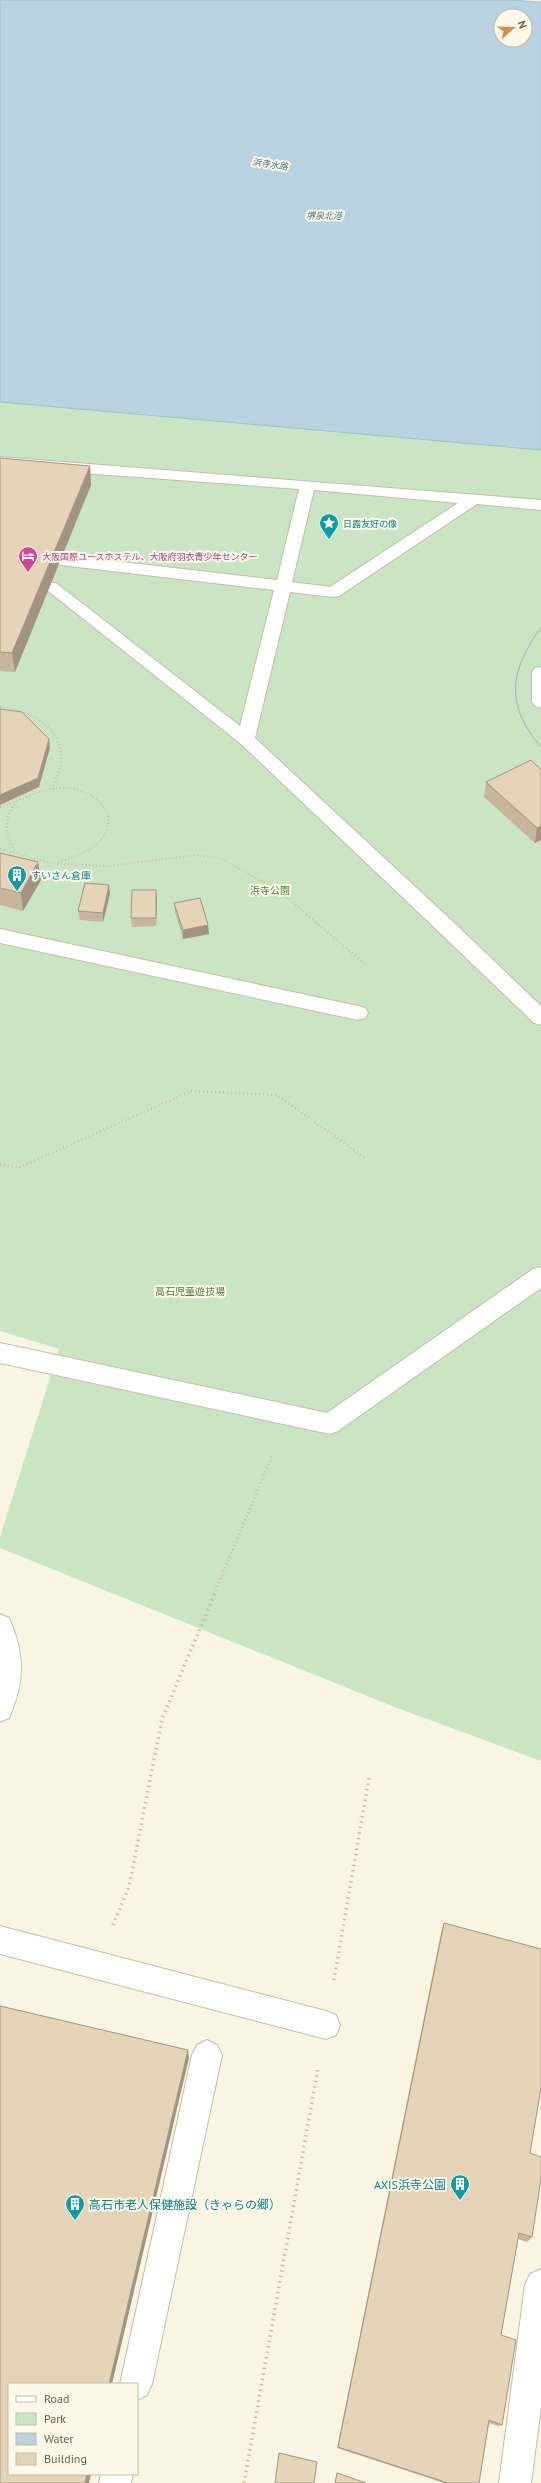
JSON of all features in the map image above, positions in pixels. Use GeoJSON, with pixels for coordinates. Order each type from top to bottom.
{"type":"FeatureCollection","features":[{"type":"Feature","properties":{"kind":"street"},"geometry":{"type":"LineString","coordinates":[[0,462],[308,485],[541,505]]}},
{"type":"Feature","properties":{"kind":"street"},"geometry":{"type":"LineString","coordinates":[[246,738],[308,485]]}},
{"type":"Feature","properties":{"kind":"street"},"geometry":{"type":"LineString","coordinates":[[61,560],[333,592],[474,499]]}},
{"type":"Feature","properties":{"kind":"street"},"geometry":{"type":"LineString","coordinates":[[50,586],[246,738],[541,1018]]}},
{"type":"Feature","properties":{"kind":"street"},"geometry":{"type":"LineString","coordinates":[[541,672],[541,702]]}},
{"type":"Feature","properties":{"kind":"street"},"geometry":{"type":"LineString","coordinates":[[0,936],[358,1013]]}},
{"type":"Feature","properties":{"kind":"street"},"geometry":{"type":"LineString","coordinates":[[0,1352],[53,1366],[330,1424],[541,1276]]}},
{"type":"Feature","properties":{"kind":"street"},"geometry":{"type":"LineString","coordinates":[[0,1626],[6,1638],[11,1669],[0,1709]]}},
{"type":"Feature","properties":{"kind":"street"},"geometry":{"type":"LineString","coordinates":[[0,1940],[326,2025]]}},
{"type":"Feature","properties":{"kind":"street"},"geometry":{"type":"LineString","coordinates":[[136,2383],[207,2055]]}},
{"type":"Feature","properties":{"kind":"street"},"geometry":{"type":"LineString","coordinates":[[515,2483],[541,2285]]}},
{"type":"Feature","properties":{"kind":"path"},"geometry":{"type":"LineString","coordinates":[[0,707],[30,714],[48,726],[59,741],[61,758],[53,788]]}},
{"type":"Feature","properties":{"kind":"path"},"geometry":{"type":"LineString","coordinates":[[0,807],[16,803],[53,788],[70,788],[86,792],[98,800],[107,810],[109,821],[107,832],[98,843],[86,851],[55,864]]}},
{"type":"Feature","properties":{"kind":"path"},"geometry":{"type":"LineString","coordinates":[[16,803],[10,809],[5,820],[6,833],[16,853]]}},
{"type":"Feature","properties":{"kind":"path"},"geometry":{"type":"LineString","coordinates":[[0,849],[55,864],[110,866],[195,855],[220,858],[279,891],[367,966]]}},
{"type":"Feature","properties":{"kind":"path"},"geometry":{"type":"LineString","coordinates":[[0,1164],[18,1168],[191,1091],[277,1095],[365,1158]]}},
{"type":"Feature","properties":{"kind":"path"},"geometry":{"type":"LineString","coordinates":[[96,1966],[129,1887],[162,1719],[289,1416]]}},
{"type":"Feature","properties":{"kind":"path"},"geometry":{"type":"LineString","coordinates":[[244,2483],[369,1778]]}},
{"type":"Feature","properties":{"kind":"green space","name":"浜寺公園"},"geometry":{"type":"Polygon","coordinates":[[[0,402],[541,450],[541,1761],[397,1708],[0,1548],[0,1537],[59,1349],[0,1331],[0,402]]]}},
{"type":"Feature","properties":{"kind":"water","name":"堺泉北港"},"geometry":{"type":"Polygon","coordinates":[[[0,0],[510,0],[541,2],[541,450],[0,402],[0,0]]]}},
{"type":"Feature","properties":{"kind":"building","name":"大阪国際ユースホステル、大阪府羽衣青少年センター"},"geometry":{"type":"Polygon","coordinates":[[[0,458],[90,466],[12,653],[0,652],[0,458]]]}},
{"type":"Feature","properties":{"kind":"building"},"geometry":{"type":"Polygon","coordinates":[[[0,709],[22,712],[49,739],[38,778],[0,795],[0,709]]]}},
{"type":"Feature","properties":{"kind":"building"},"geometry":{"type":"Polygon","coordinates":[[[531,760],[541,770],[541,826],[537,828],[486,782],[531,760]]]}},
{"type":"Feature","properties":{"kind":"building"},"geometry":{"type":"Polygon","coordinates":[[[0,853],[38,862],[21,893],[0,888],[0,853]]]}},
{"type":"Feature","properties":{"kind":"building"},"geometry":{"type":"Polygon","coordinates":[[[85,883],[109,885],[103,913],[78,911],[85,883]]]}},
{"type":"Feature","properties":{"kind":"building"},"geometry":{"type":"Polygon","coordinates":[[[132,890],[156,890],[156,918],[131,918],[132,890]]]}},
{"type":"Feature","properties":{"kind":"building"},"geometry":{"type":"Polygon","coordinates":[[[200,898],[208,925],[183,930],[174,903],[200,898]]]}},
{"type":"Feature","properties":{"kind":"building","name":"AXIS浜寺公園"},"geometry":{"type":"Polygon","coordinates":[[[444,1923],[541,1949],[541,2088],[530,2153],[541,2157],[541,2179],[532,2237],[519,2233],[501,2335],[516,2340],[502,2425],[489,2420],[479,2483],[448,2483],[338,2447],[444,1923]]]}},
{"type":"Feature","properties":{"kind":"building","name":"高石市老人保健施設（きゃらの郷）"},"geometry":{"type":"Polygon","coordinates":[[[0,2006],[188,2050],[109,2383],[8,2383],[8,2475],[87,2475],[85,2483],[0,2483],[0,2006]]]}},
{"type":"Feature","properties":{"kind":"building"},"geometry":{"type":"Polygon","coordinates":[[[279,2453],[317,2462],[314,2483],[275,2483],[279,2453]]]}},
{"type":"Feature","properties":{"kind":"building"},"geometry":{"type":"Polygon","coordinates":[[[337,2473],[366,2483],[335,2483],[337,2473]]]}},
{"type":"Feature","properties":{"kind":"tram line"},"geometry":{"type":"LineString","coordinates":[[541,627],[523,658],[518,673],[516,687],[517,702],[521,716],[529,731],[541,747]]}},
{"type":"Feature","properties":{"kind":"place","name":"日露友好の像"},"geometry":{"type":"Point","coordinates":[329,540]}},
{"type":"Feature","properties":{"kind":"place","name":"大阪国際ユースホステル、大阪府羽衣青少年センター"},"geometry":{"type":"Point","coordinates":[28,573]}},
{"type":"Feature","properties":{"kind":"place","name":"すいさん倉庫"},"geometry":{"type":"Point","coordinates":[17,892]}},
{"type":"Feature","properties":{"kind":"place","name":"AXIS浜寺公園"},"geometry":{"type":"Point","coordinates":[460,2201]}},
{"type":"Feature","properties":{"kind":"place","name":"高石市老人保健施設（きゃらの郷）"},"geometry":{"type":"Point","coordinates":[75,2221]}},
{"type":"Feature","properties":{"kind":"water label","name":"浜寺水路"},"geometry":{"type":"Point","coordinates":[270,164]}},
{"type":"Feature","properties":{"kind":"park label","name":"高石児童遊技場"},"geometry":{"type":"Point","coordinates":[190,1291]}}]}
